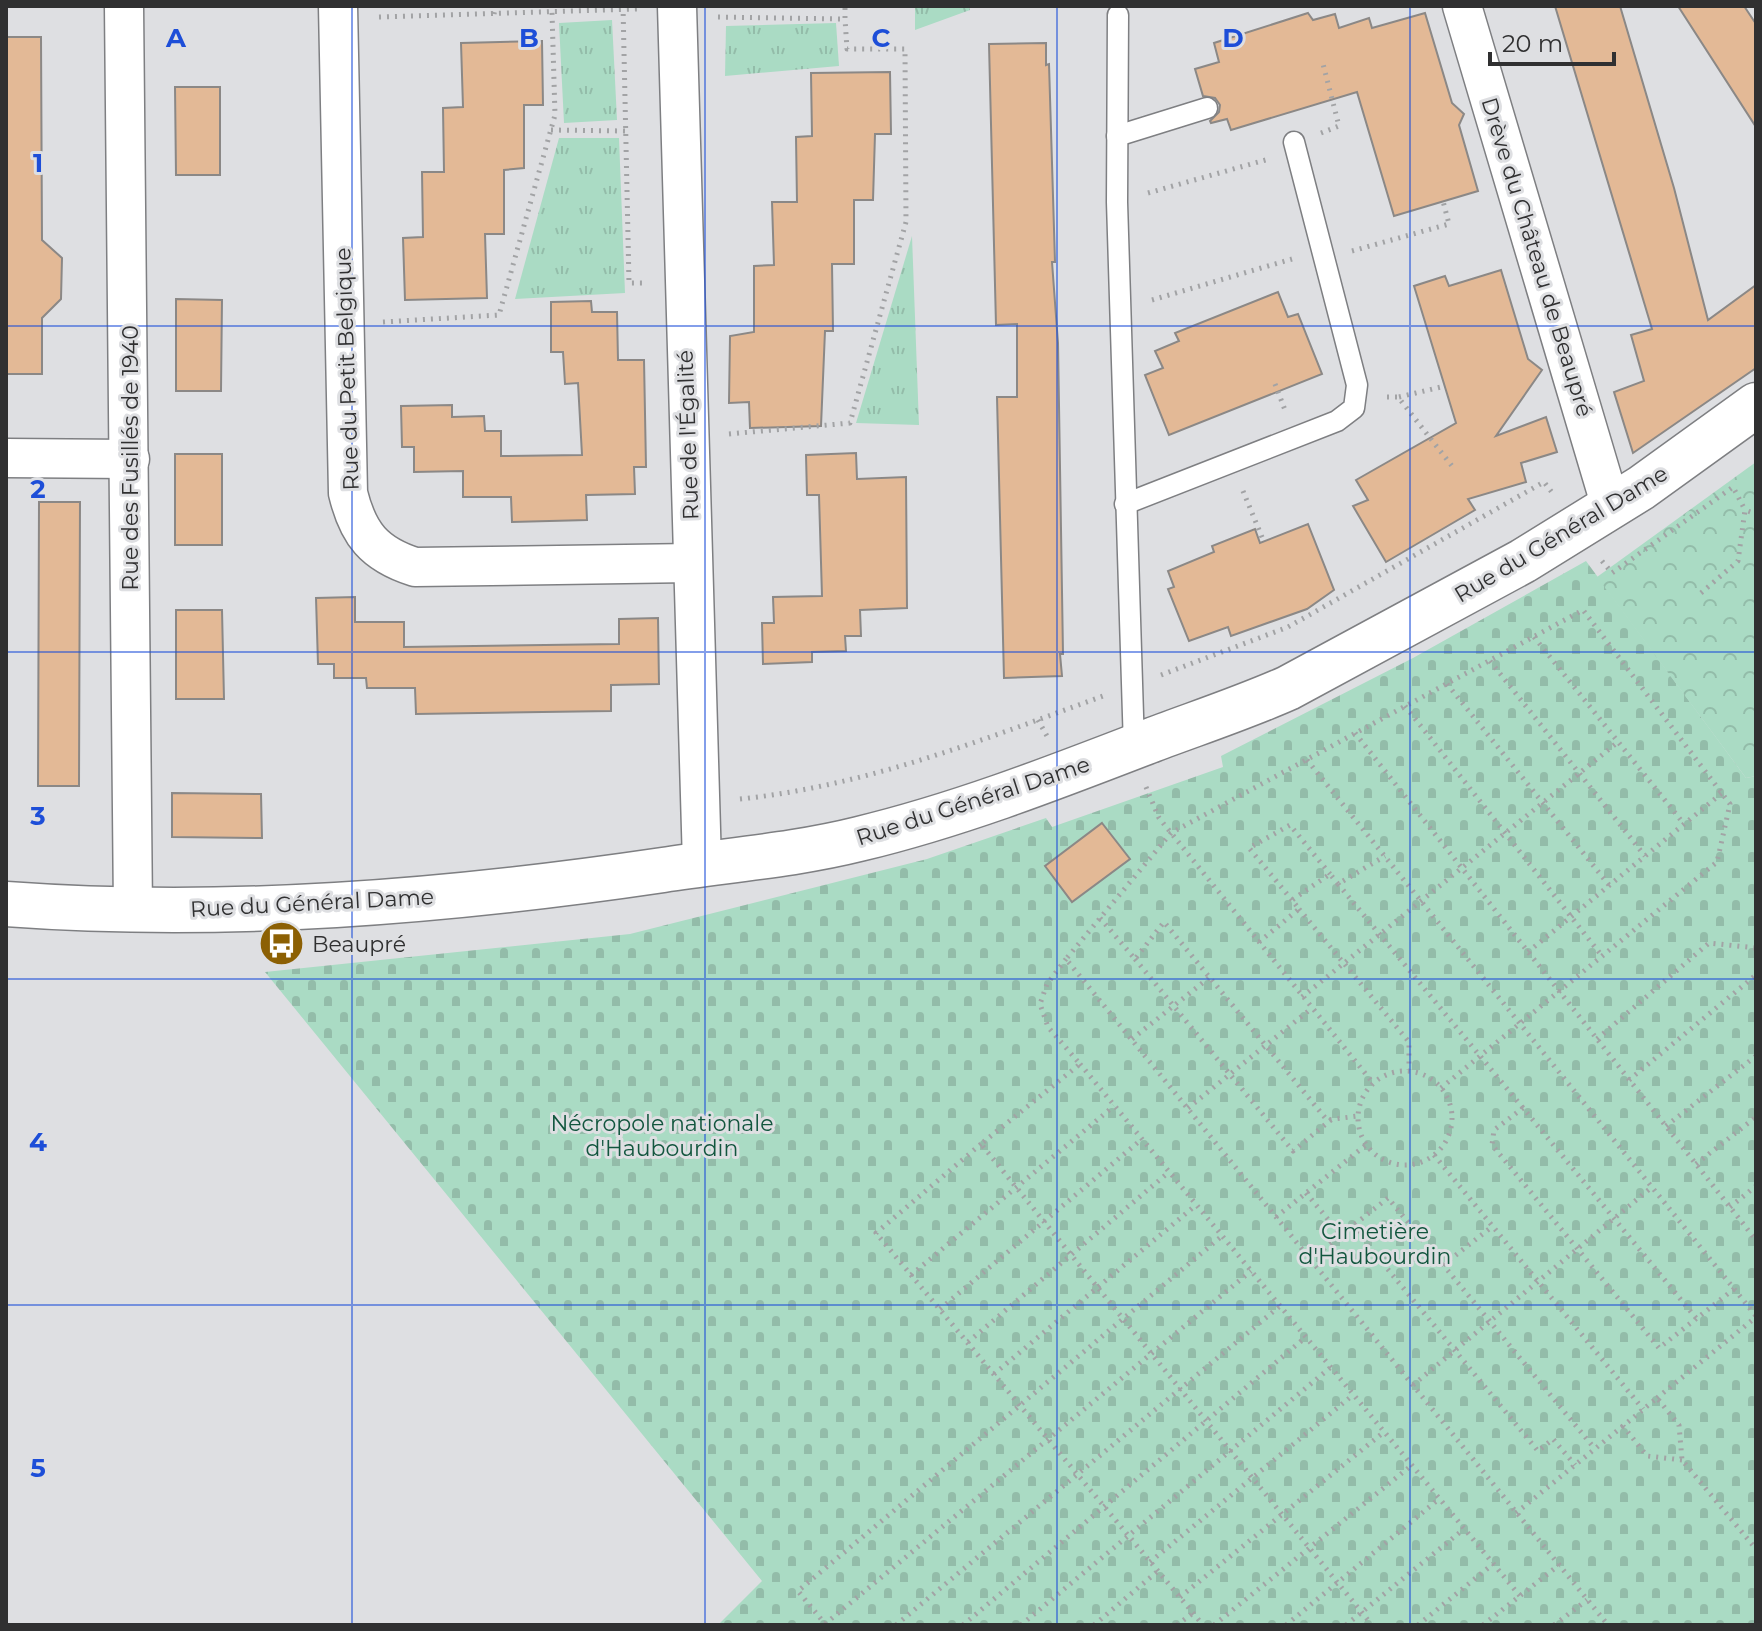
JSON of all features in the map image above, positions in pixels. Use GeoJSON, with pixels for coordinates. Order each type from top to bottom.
{"type":"FeatureCollection","features":[{"type":"Feature","properties":{"kind":"street","name":"Rue des Fusillés de 1940"},"geometry":{"type":"LineString","coordinates":[[124,6],[133,911]]}},
{"type":"Feature","properties":{"kind":"street","name":"Drève du Château de Beaupré"},"geometry":{"type":"LineString","coordinates":[[1462,6],[1594,518]]}},
{"type":"Feature","properties":{"kind":"street","name":"Rue de l'Égalité"},"geometry":{"type":"LineString","coordinates":[[677,7],[702,864]]}},
{"type":"Feature","properties":{"kind":"street","name":"Rue du Petit Belgique"},"geometry":{"type":"LineString","coordinates":[[338,12],[348,493],[355,520],[366,537],[383,553],[415,567],[692,563]]}},
{"type":"Feature","properties":{"kind":"street","name":"Rue du Général Dame"},"geometry":{"type":"LineString","coordinates":[[6,904],[133,911],[273,910],[347,905],[507,889],[788,853],[912,825],[1256,703],[1288,688],[1451,601],[1594,518],[1756,405]]}},
{"type":"Feature","properties":{"kind":"street"},"geometry":{"type":"LineString","coordinates":[[6,458],[130,459]]}},
{"type":"Feature","properties":{"kind":"lane"},"geometry":{"type":"LineString","coordinates":[[1118,15],[1117,202],[1134,747]]}},
{"type":"Feature","properties":{"kind":"lane"},"geometry":{"type":"LineString","coordinates":[[1117,136],[1207,108]]}},
{"type":"Feature","properties":{"kind":"lane"},"geometry":{"type":"LineString","coordinates":[[1125,504],[1337,421],[1354,408],[1357,385],[1296,147]]}},
{"type":"Feature","properties":{"kind":"path"},"geometry":{"type":"LineString","coordinates":[[494,14],[496,6]]}},
{"type":"Feature","properties":{"kind":"path"},"geometry":{"type":"LineString","coordinates":[[727,434],[850,423],[906,222],[905,49],[847,49],[845,6]]}},
{"type":"Feature","properties":{"kind":"path"},"geometry":{"type":"LineString","coordinates":[[338,12],[494,14],[677,7],[727,18],[845,19]]}},
{"type":"Feature","properties":{"kind":"path"},"geometry":{"type":"LineString","coordinates":[[345,325],[499,315],[555,115],[552,12]]}},
{"type":"Feature","properties":{"kind":"path"},"geometry":{"type":"LineString","coordinates":[[1117,202],[1296,147],[1339,126],[1323,64]]}},
{"type":"Feature","properties":{"kind":"path"},"geometry":{"type":"LineString","coordinates":[[551,130],[626,131]]}},
{"type":"Feature","properties":{"kind":"path"},"geometry":{"type":"LineString","coordinates":[[1355,397],[1398,397],[1445,386]]}},
{"type":"Feature","properties":{"kind":"path"},"geometry":{"type":"LineString","coordinates":[[1398,397],[1452,466]]}},
{"type":"Feature","properties":{"kind":"path"},"geometry":{"type":"LineString","coordinates":[[1232,462],[1264,542]]}},
{"type":"Feature","properties":{"kind":"path"},"geometry":{"type":"LineString","coordinates":[[700,803],[786,794],[926,760],[1288,627],[1544,482],[1594,518],[1612,573],[1733,487],[1745,510],[1738,561],[1701,593]]}},
{"type":"Feature","properties":{"kind":"path"},"geometry":{"type":"LineString","coordinates":[[1745,510],[1756,514]]}},
{"type":"Feature","properties":{"kind":"path"},"geometry":{"type":"LineString","coordinates":[[1441,1088],[1717,862],[1730,804],[1583,610],[1171,833],[1066,959],[1047,984],[1040,1004],[1048,1027],[1520,1596]]}},
{"type":"Feature","properties":{"kind":"path"},"geometry":{"type":"LineString","coordinates":[[1534,637],[1684,824]]}},
{"type":"Feature","properties":{"kind":"path"},"geometry":{"type":"LineString","coordinates":[[1490,661],[1645,856]]}},
{"type":"Feature","properties":{"kind":"path"},"geometry":{"type":"LineString","coordinates":[[1447,684],[1609,885]]}},
{"type":"Feature","properties":{"kind":"path"},"geometry":{"type":"LineString","coordinates":[[1405,706],[1602,956]]}},
{"type":"Feature","properties":{"kind":"path"},"geometry":{"type":"LineString","coordinates":[[1355,733],[1756,1240]]}},
{"type":"Feature","properties":{"kind":"path"},"geometry":{"type":"LineString","coordinates":[[1302,997],[1618,742]]}},
{"type":"Feature","properties":{"kind":"path"},"geometry":{"type":"LineString","coordinates":[[1134,747],[1159,818],[1373,1083]]}},
{"type":"Feature","properties":{"kind":"path"},"geometry":{"type":"LineString","coordinates":[[1307,759],[1756,1317],[1516,1513]]}},
{"type":"Feature","properties":{"kind":"path"},"geometry":{"type":"LineString","coordinates":[[1528,952],[1722,793]]}},
{"type":"Feature","properties":{"kind":"path"},"geometry":{"type":"LineString","coordinates":[[1409,1070],[1409,1042],[1249,848],[1290,825],[1696,1318]]}},
{"type":"Feature","properties":{"kind":"path"},"geometry":{"type":"LineString","coordinates":[[1338,884],[1385,856]]}},
{"type":"Feature","properties":{"kind":"path"},"geometry":{"type":"LineString","coordinates":[[1292,900],[1330,874]]}},
{"type":"Feature","properties":{"kind":"path"},"geometry":{"type":"LineString","coordinates":[[1259,942],[1299,909]]}},
{"type":"Feature","properties":{"kind":"path"},"geometry":{"type":"LineString","coordinates":[[1100,918],[1293,1151],[1332,1119]]}},
{"type":"Feature","properties":{"kind":"path"},"geometry":{"type":"LineString","coordinates":[[1135,959],[1164,922],[1327,1120],[1358,1116]]}},
{"type":"Feature","properties":{"kind":"path"},"geometry":{"type":"LineString","coordinates":[[1597,1039],[1709,943],[1756,948]]}},
{"type":"Feature","properties":{"kind":"path"},"geometry":{"type":"LineString","coordinates":[[1066,959],[1608,1625]]}},
{"type":"Feature","properties":{"kind":"path"},"geometry":{"type":"LineString","coordinates":[[1629,1080],[1756,975]]}},
{"type":"Feature","properties":{"kind":"path"},"geometry":{"type":"LineString","coordinates":[[1132,1040],[1210,977]]}},
{"type":"Feature","properties":{"kind":"path"},"geometry":{"type":"LineString","coordinates":[[1188,1108],[1312,1008]]}},
{"type":"Feature","properties":{"kind":"path"},"geometry":{"type":"LineString","coordinates":[[1666,1126],[1756,1056]]}},
{"type":"Feature","properties":{"kind":"path"},"geometry":{"type":"LineString","coordinates":[[1080,1064],[876,1233],[1203,1625]]}},
{"type":"Feature","properties":{"kind":"path"},"geometry":{"type":"LineString","coordinates":[[1409,1070],[1424,1074],[1441,1088],[1452,1112],[1451,1128],[1445,1143],[1434,1155],[1405,1165],[1390,1163],[1366,1145],[1358,1116],[1361,1101],[1373,1083],[1394,1072],[1409,1070]]}},
{"type":"Feature","properties":{"kind":"path"},"geometry":{"type":"LineString","coordinates":[[911,1275],[1114,1106]]}},
{"type":"Feature","properties":{"kind":"path"},"geometry":{"type":"LineString","coordinates":[[1523,1108],[1494,1130],[1492,1145],[1659,1348],[1734,1289]]}},
{"type":"Feature","properties":{"kind":"path"},"geometry":{"type":"LineString","coordinates":[[1696,1164],[1756,1117]]}},
{"type":"Feature","properties":{"kind":"path"},"geometry":{"type":"LineString","coordinates":[[940,1309],[1142,1139]]}},
{"type":"Feature","properties":{"kind":"path"},"geometry":{"type":"LineString","coordinates":[[981,1144],[1372,1625]]}},
{"type":"Feature","properties":{"kind":"path"},"geometry":{"type":"LineString","coordinates":[[1276,1217],[1366,1145]]}},
{"type":"Feature","properties":{"kind":"path"},"geometry":{"type":"LineString","coordinates":[[1434,1155],[1643,1409]]}},
{"type":"Feature","properties":{"kind":"path"},"geometry":{"type":"LineString","coordinates":[[968,1342],[1169,1172]]}},
{"type":"Feature","properties":{"kind":"path"},"geometry":{"type":"LineString","coordinates":[[1730,1207],[1756,1186]]}},
{"type":"Feature","properties":{"kind":"path"},"geometry":{"type":"LineString","coordinates":[[1413,1385],[1652,1187]]}},
{"type":"Feature","properties":{"kind":"path"},"geometry":{"type":"LineString","coordinates":[[1306,1193],[1341,1235]]}},
{"type":"Feature","properties":{"kind":"path"},"geometry":{"type":"LineString","coordinates":[[1311,1259],[1388,1198],[1595,1449]]}},
{"type":"Feature","properties":{"kind":"path"},"geometry":{"type":"LineString","coordinates":[[994,1374],[1196,1205]]}},
{"type":"Feature","properties":{"kind":"path"},"geometry":{"type":"LineString","coordinates":[[1352,1226],[1538,1451],[1553,1439],[1575,1465]]}},
{"type":"Feature","properties":{"kind":"path"},"geometry":{"type":"LineString","coordinates":[[1443,1265],[1493,1226]]}},
{"type":"Feature","properties":{"kind":"path"},"geometry":{"type":"LineString","coordinates":[[1222,1236],[798,1591],[826,1625],[1251,1271]]}},
{"type":"Feature","properties":{"kind":"path"},"geometry":{"type":"LineString","coordinates":[[896,1625],[1280,1306]]}},
{"type":"Feature","properties":{"kind":"path"},"geometry":{"type":"LineString","coordinates":[[963,1625],[1306,1337]]}},
{"type":"Feature","properties":{"kind":"path"},"geometry":{"type":"LineString","coordinates":[[1021,1625],[1331,1367]]}},
{"type":"Feature","properties":{"kind":"path"},"geometry":{"type":"LineString","coordinates":[[1150,1562],[1353,1395]]}},
{"type":"Feature","properties":{"kind":"path"},"geometry":{"type":"LineString","coordinates":[[1657,1398],[1679,1425],[1682,1460],[1756,1549]]}},
{"type":"Feature","properties":{"kind":"path"},"geometry":{"type":"LineString","coordinates":[[1623,1426],[1647,1456],[1682,1460]]}},
{"type":"Feature","properties":{"kind":"path"},"geometry":{"type":"LineString","coordinates":[[1180,1597],[1384,1432]]}},
{"type":"Feature","properties":{"kind":"path"},"geometry":{"type":"LineString","coordinates":[[1214,1625],[1412,1465]]}},
{"type":"Feature","properties":{"kind":"path"},"geometry":{"type":"LineString","coordinates":[[1286,1625],[1440,1499]]}},
{"type":"Feature","properties":{"kind":"path"},"geometry":{"type":"LineString","coordinates":[[1346,1625],[1464,1529]]}},
{"type":"Feature","properties":{"kind":"path"},"geometry":{"type":"LineString","coordinates":[[1418,1625],[1493,1564]]}},
{"type":"Feature","properties":{"kind":"path"},"geometry":{"type":"LineString","coordinates":[[1483,1625],[1559,1565]]}},
{"type":"Feature","properties":{"kind":"path"},"geometry":{"type":"LineString","coordinates":[[1094,1625],[1158,1571]]}},
{"type":"Feature","properties":{"kind":"path"},"geometry":{"type":"LineString","coordinates":[[1554,1625],[1587,1600]]}},
{"type":"Feature","properties":{"kind":"path"},"geometry":{"type":"LineString","coordinates":[[1177,1625],[1193,1613]]}},
{"type":"Feature","properties":{"kind":"green space"},"geometry":{"type":"Polygon","coordinates":[[[915,6],[969,6],[970,10],[915,30],[915,6]]]}},
{"type":"Feature","properties":{"kind":"green space"},"geometry":{"type":"Polygon","coordinates":[[[612,20],[617,120],[564,123],[559,23],[612,20]]]}},
{"type":"Feature","properties":{"kind":"green space"},"geometry":{"type":"Polygon","coordinates":[[[836,23],[839,66],[725,76],[726,26],[836,23]]]}},
{"type":"Feature","properties":{"kind":"green space"},"geometry":{"type":"Polygon","coordinates":[[[559,138],[619,138],[625,293],[515,299],[559,138]]]}},
{"type":"Feature","properties":{"kind":"green space"},"geometry":{"type":"Polygon","coordinates":[[[912,236],[919,425],[856,423],[912,236]]]}},
{"type":"Feature","properties":{"kind":"green space"},"geometry":{"type":"Polygon","coordinates":[[[1756,462],[1756,776],[1746,778],[1597,577],[1756,462]]]}},
{"type":"Feature","properties":{"kind":"green space","name":"Cimetière d'Haubourdin"},"geometry":{"type":"Polygon","coordinates":[[[1586,561],[1746,778],[1756,776],[1756,1625],[718,1625],[762,1581],[265,972],[630,934],[927,859],[1046,818],[1052,827],[1223,767],[1221,756],[1413,658],[1586,561]]]}},
{"type":"Feature","properties":{"kind":"building"},"geometry":{"type":"Polygon","coordinates":[[[1555,6],[1620,6],[1674,188],[1708,320],[1756,285],[1756,368],[1633,453],[1614,392],[1644,381],[1631,335],[1652,329],[1555,6]]]}},
{"type":"Feature","properties":{"kind":"building"},"geometry":{"type":"Polygon","coordinates":[[[1678,6],[1744,6],[1756,24],[1756,127],[1678,6]]]}},
{"type":"Feature","properties":{"kind":"building"},"geometry":{"type":"Polygon","coordinates":[[[1308,13],[1313,20],[1335,14],[1339,28],[1369,18],[1372,28],[1425,13],[1452,103],[1464,114],[1459,125],[1478,191],[1394,216],[1357,92],[1231,130],[1227,119],[1211,123],[1220,105],[1215,98],[1203,96],[1195,69],[1219,62],[1214,43],[1308,13]]]}},
{"type":"Feature","properties":{"kind":"building"},"geometry":{"type":"Polygon","coordinates":[[[6,37],[41,37],[42,240],[62,258],[61,299],[42,318],[42,374],[6,374],[6,37]]]}},
{"type":"Feature","properties":{"kind":"building"},"geometry":{"type":"Polygon","coordinates":[[[542,41],[543,105],[524,105],[524,168],[504,170],[504,234],[485,234],[487,298],[405,300],[403,238],[423,237],[422,172],[444,172],[443,108],[463,107],[461,43],[542,41]]]}},
{"type":"Feature","properties":{"kind":"building"},"geometry":{"type":"Polygon","coordinates":[[[1046,43],[1055,262],[1052,262],[1058,343],[1062,676],[1004,678],[997,397],[1017,397],[1017,324],[996,325],[989,44],[1046,43]]]}},
{"type":"Feature","properties":{"kind":"building"},"geometry":{"type":"Polygon","coordinates":[[[890,72],[891,134],[875,134],[873,200],[854,200],[854,264],[832,264],[833,331],[825,331],[821,426],[750,428],[749,402],[729,403],[730,336],[754,332],[754,266],[774,265],[772,202],[797,202],[796,137],[812,136],[811,73],[890,72]]]}},
{"type":"Feature","properties":{"kind":"building"},"geometry":{"type":"Polygon","coordinates":[[[175,87],[220,87],[220,175],[176,175],[175,87]]]}},
{"type":"Feature","properties":{"kind":"building"},"geometry":{"type":"Polygon","coordinates":[[[1501,270],[1528,359],[1542,370],[1496,436],[1546,417],[1557,452],[1521,463],[1526,482],[1468,499],[1475,510],[1386,562],[1353,506],[1368,500],[1356,480],[1456,423],[1414,286],[1445,276],[1449,286],[1501,270]]]}},
{"type":"Feature","properties":{"kind":"building"},"geometry":{"type":"Polygon","coordinates":[[[1278,292],[1288,317],[1298,314],[1322,374],[1169,435],[1145,375],[1163,368],[1155,351],[1179,341],[1175,333],[1278,292]]]}},
{"type":"Feature","properties":{"kind":"building"},"geometry":{"type":"Polygon","coordinates":[[[176,299],[222,300],[221,391],[176,391],[176,299]]]}},
{"type":"Feature","properties":{"kind":"building"},"geometry":{"type":"Polygon","coordinates":[[[591,301],[592,312],[617,312],[618,360],[644,360],[646,467],[634,467],[635,494],[586,495],[587,520],[512,522],[511,497],[463,497],[463,471],[414,472],[414,447],[402,447],[401,406],[452,405],[452,417],[484,416],[485,431],[501,431],[501,456],[582,455],[578,383],[565,384],[563,352],[551,352],[551,302],[591,301]]]}},
{"type":"Feature","properties":{"kind":"building"},"geometry":{"type":"Polygon","coordinates":[[[856,453],[857,479],[906,477],[907,608],[860,610],[861,636],[845,636],[846,651],[812,652],[812,662],[763,664],[762,623],[774,623],[773,597],[822,596],[819,495],[807,495],[806,455],[856,453]]]}},
{"type":"Feature","properties":{"kind":"building"},"geometry":{"type":"Polygon","coordinates":[[[175,454],[222,454],[222,545],[175,545],[175,454]]]}},
{"type":"Feature","properties":{"kind":"building"},"geometry":{"type":"Polygon","coordinates":[[[39,502],[80,502],[79,786],[38,786],[39,502]]]}},
{"type":"Feature","properties":{"kind":"building"},"geometry":{"type":"Polygon","coordinates":[[[1308,524],[1334,590],[1307,609],[1231,636],[1228,627],[1189,641],[1168,589],[1174,587],[1168,571],[1214,552],[1212,546],[1255,529],[1260,543],[1308,524]]]}},
{"type":"Feature","properties":{"kind":"building"},"geometry":{"type":"Polygon","coordinates":[[[355,597],[355,622],[404,622],[404,647],[619,644],[619,619],[658,618],[659,684],[611,685],[611,711],[416,714],[415,688],[367,688],[366,678],[334,678],[334,664],[318,664],[316,598],[355,597]]]}},
{"type":"Feature","properties":{"kind":"building"},"geometry":{"type":"Polygon","coordinates":[[[176,610],[222,610],[224,699],[176,699],[176,610]]]}},
{"type":"Feature","properties":{"kind":"building"},"geometry":{"type":"Polygon","coordinates":[[[172,793],[261,794],[262,838],[172,837],[172,793]]]}},
{"type":"Feature","properties":{"kind":"building"},"geometry":{"type":"Polygon","coordinates":[[[1102,823],[1130,859],[1072,902],[1045,866],[1102,823]]]}},
{"type":"Feature","properties":{"kind":"place","name":"Beaupré"},"geometry":{"type":"Point","coordinates":[281,944]}},
{"type":"Feature","properties":{"kind":"park label","name":"Nécropole nationale d'Haubourdin"},"geometry":{"type":"Point","coordinates":[662,1136]}}]}
